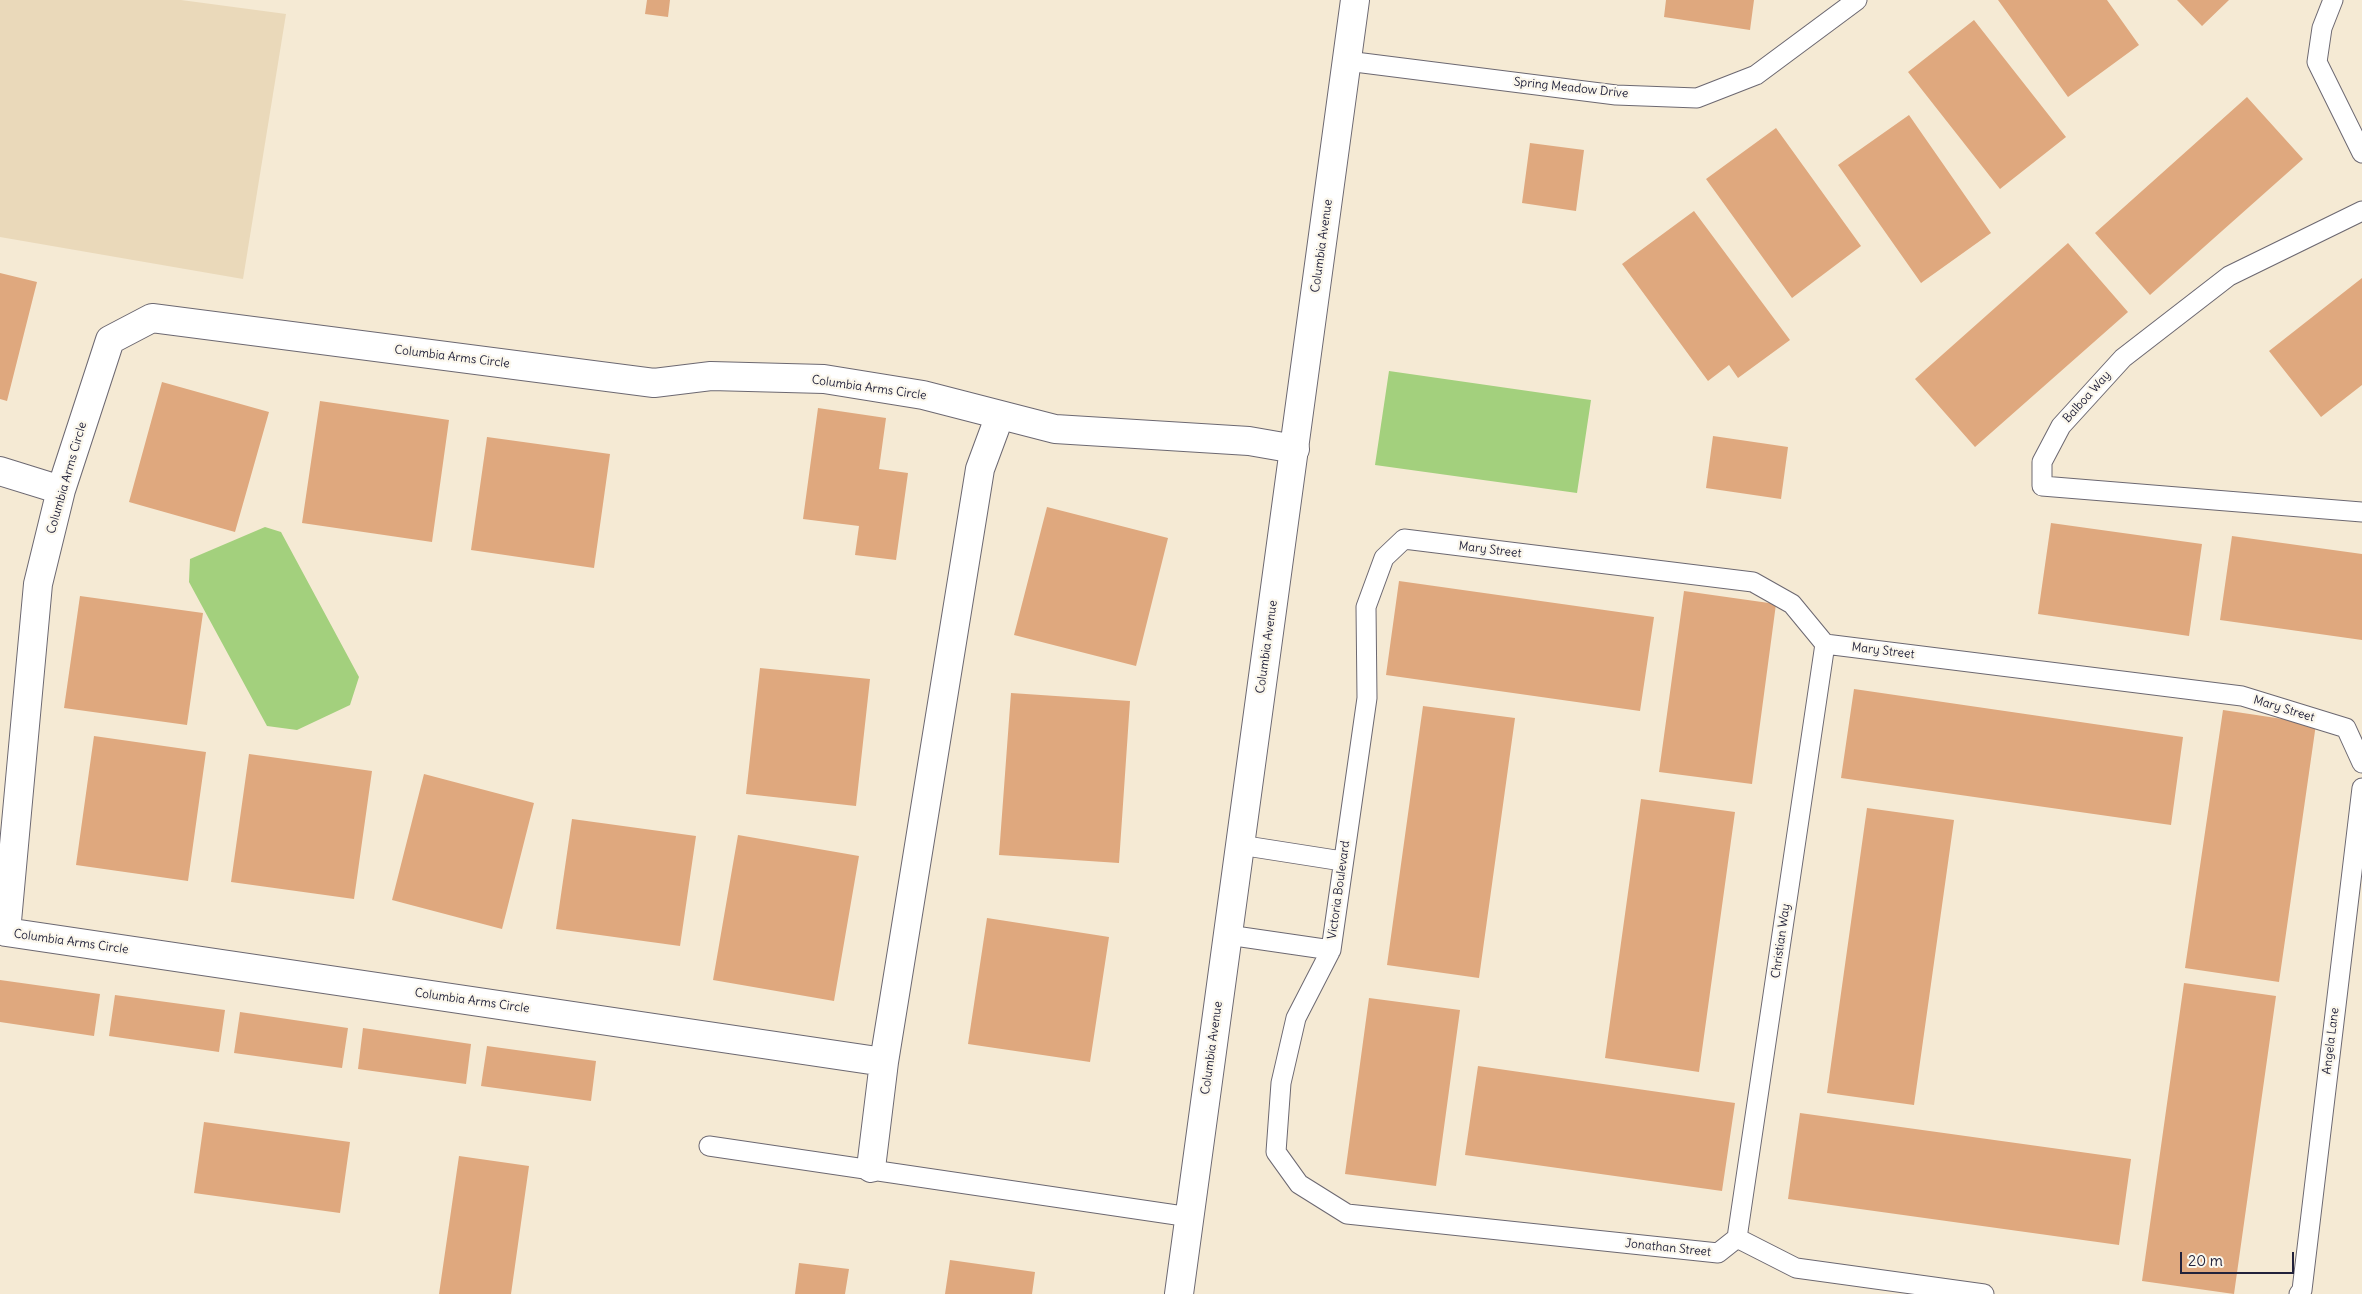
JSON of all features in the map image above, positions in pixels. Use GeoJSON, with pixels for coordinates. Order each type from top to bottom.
{"type":"FeatureCollection","features":[{"type":"Feature","properties":{"kind":"street","name":"Columbia Avenue"},"geometry":{"type":"LineString","coordinates":[[1179,1294],[1355,0]]}},
{"type":"Feature","properties":{"kind":"street","name":"Columbia Arms Circle"},"geometry":{"type":"LineString","coordinates":[[884,1062],[6,932],[38,584],[61,490],[110,340],[152,318],[654,383],[711,376],[824,379],[923,395],[1055,429],[1250,441],[1295,449]]}},
{"type":"Feature","properties":{"kind":"street"},"geometry":{"type":"LineString","coordinates":[[871,1168],[884,1062],[980,469],[1000,415]]}},
{"type":"Feature","properties":{"kind":"street"},"geometry":{"type":"LineString","coordinates":[[0,470],[61,490]]}},
{"type":"Feature","properties":{"kind":"lane","name":"Spring Meadow Drive"},"geometry":{"type":"LineString","coordinates":[[1347,61],[1616,95],[1697,98],[1756,75],[1857,0]]}},
{"type":"Feature","properties":{"kind":"lane"},"geometry":{"type":"LineString","coordinates":[[2333,0],[2322,28],[2318,62],[2362,153]]}},
{"type":"Feature","properties":{"kind":"lane","name":"Balboa Way"},"geometry":{"type":"LineString","coordinates":[[2362,211],[2228,276],[2122,358],[2061,426],[2042,462],[2042,486],[2362,512]]}},
{"type":"Feature","properties":{"kind":"lane","name":"Mary Street"},"geometry":{"type":"LineString","coordinates":[[1402,541],[1753,582],[1792,604],[1825,644],[2242,696],[2346,728],[2362,764]]}},
{"type":"Feature","properties":{"kind":"lane","name":"Victoria Boulevard"},"geometry":{"type":"LineString","coordinates":[[1400,1220],[1347,1214],[1299,1184],[1276,1152],[1282,1083],[1296,1018],[1331,950],[1342,861],[1367,698],[1366,607],[1384,558],[1402,541]]}},
{"type":"Feature","properties":{"kind":"lane","name":"Christian Way"},"geometry":{"type":"LineString","coordinates":[[1737,1238],[1825,644]]}},
{"type":"Feature","properties":{"kind":"lane","name":"Angela Lane"},"geometry":{"type":"LineString","coordinates":[[2300,1294],[2362,788]]}},
{"type":"Feature","properties":{"kind":"lane"},"geometry":{"type":"LineString","coordinates":[[1240,845],[1342,861]]}},
{"type":"Feature","properties":{"kind":"lane"},"geometry":{"type":"LineString","coordinates":[[1228,935],[1331,950]]}},
{"type":"Feature","properties":{"kind":"lane"},"geometry":{"type":"LineString","coordinates":[[709,1146],[871,1168],[1190,1216]]}},
{"type":"Feature","properties":{"kind":"lane","name":"Jonathan Street"},"geometry":{"type":"LineString","coordinates":[[1400,1220],[1718,1253],[1737,1238]]}},
{"type":"Feature","properties":{"kind":"lane"},"geometry":{"type":"LineString","coordinates":[[1737,1238],[1796,1268],[1984,1294]]}},
{"type":"Feature","properties":{"kind":"shaded area"},"geometry":{"type":"Polygon","coordinates":[[[0,0],[181,0],[286,14],[243,279],[0,237],[0,0]]]}},
{"type":"Feature","properties":{"kind":"green space"},"geometry":{"type":"Polygon","coordinates":[[[1389,371],[1591,400],[1577,493],[1375,465],[1389,371]]]}},
{"type":"Feature","properties":{"kind":"green space"},"geometry":{"type":"Polygon","coordinates":[[[265,527],[281,532],[359,677],[350,705],[297,730],[267,726],[189,582],[190,559],[265,527]]]}},
{"type":"Feature","properties":{"kind":"building"},"geometry":{"type":"Polygon","coordinates":[[[647,0],[670,0],[668,17],[645,14],[647,0]]]}},
{"type":"Feature","properties":{"kind":"building"},"geometry":{"type":"Polygon","coordinates":[[[1666,0],[1754,0],[1750,30],[1664,17],[1666,0]]]}},
{"type":"Feature","properties":{"kind":"building"},"geometry":{"type":"Polygon","coordinates":[[[1998,0],[2107,0],[2139,45],[2068,97],[1998,0]]]}},
{"type":"Feature","properties":{"kind":"building"},"geometry":{"type":"Polygon","coordinates":[[[2177,0],[2229,0],[2202,26],[2177,0]]]}},
{"type":"Feature","properties":{"kind":"building"},"geometry":{"type":"Polygon","coordinates":[[[1974,20],[2066,137],[2000,189],[1908,72],[1974,20]]]}},
{"type":"Feature","properties":{"kind":"building"},"geometry":{"type":"Polygon","coordinates":[[[2247,97],[2303,159],[2150,295],[2095,233],[2247,97]]]}},
{"type":"Feature","properties":{"kind":"building"},"geometry":{"type":"Polygon","coordinates":[[[1909,115],[1991,233],[1921,283],[1838,165],[1909,115]]]}},
{"type":"Feature","properties":{"kind":"building"},"geometry":{"type":"Polygon","coordinates":[[[1776,128],[1861,246],[1792,298],[1706,179],[1776,128]]]}},
{"type":"Feature","properties":{"kind":"building"},"geometry":{"type":"Polygon","coordinates":[[[1530,143],[1584,150],[1576,211],[1522,203],[1530,143]]]}},
{"type":"Feature","properties":{"kind":"building"},"geometry":{"type":"Polygon","coordinates":[[[1694,211],[1790,340],[1738,378],[1729,365],[1708,381],[1622,264],[1694,211]]]}},
{"type":"Feature","properties":{"kind":"building"},"geometry":{"type":"Polygon","coordinates":[[[2068,243],[2128,312],[1975,447],[1915,379],[2068,243]]]}},
{"type":"Feature","properties":{"kind":"building"},"geometry":{"type":"Polygon","coordinates":[[[0,273],[37,282],[7,401],[0,399],[0,273]]]}},
{"type":"Feature","properties":{"kind":"building"},"geometry":{"type":"Polygon","coordinates":[[[2362,278],[2362,385],[2321,417],[2269,351],[2362,278]]]}},
{"type":"Feature","properties":{"kind":"building"},"geometry":{"type":"Polygon","coordinates":[[[162,382],[269,412],[235,532],[129,502],[162,382]]]}},
{"type":"Feature","properties":{"kind":"building"},"geometry":{"type":"Polygon","coordinates":[[[320,401],[449,420],[432,542],[302,523],[320,401]]]}},
{"type":"Feature","properties":{"kind":"building"},"geometry":{"type":"Polygon","coordinates":[[[818,408],[886,418],[879,469],[908,473],[896,560],[855,555],[859,526],[803,519],[818,408]]]}},
{"type":"Feature","properties":{"kind":"building"},"geometry":{"type":"Polygon","coordinates":[[[1713,436],[1788,447],[1781,499],[1706,488],[1713,436]]]}},
{"type":"Feature","properties":{"kind":"building"},"geometry":{"type":"Polygon","coordinates":[[[487,437],[610,454],[594,568],[471,550],[487,437]]]}},
{"type":"Feature","properties":{"kind":"building"},"geometry":{"type":"Polygon","coordinates":[[[1047,507],[1168,538],[1136,666],[1014,635],[1047,507]]]}},
{"type":"Feature","properties":{"kind":"building"},"geometry":{"type":"Polygon","coordinates":[[[2051,523],[2202,544],[2189,636],[2038,614],[2051,523]]]}},
{"type":"Feature","properties":{"kind":"building"},"geometry":{"type":"Polygon","coordinates":[[[2232,536],[2362,554],[2362,640],[2220,620],[2232,536]]]}},
{"type":"Feature","properties":{"kind":"building"},"geometry":{"type":"Polygon","coordinates":[[[1399,581],[1654,617],[1640,711],[1386,675],[1399,581]]]}},
{"type":"Feature","properties":{"kind":"building"},"geometry":{"type":"Polygon","coordinates":[[[1684,591],[1776,604],[1752,784],[1659,772],[1684,591]]]}},
{"type":"Feature","properties":{"kind":"building"},"geometry":{"type":"Polygon","coordinates":[[[80,596],[203,613],[187,725],[64,708],[80,596]]]}},
{"type":"Feature","properties":{"kind":"building"},"geometry":{"type":"Polygon","coordinates":[[[760,668],[870,679],[856,806],[746,794],[760,668]]]}},
{"type":"Feature","properties":{"kind":"building"},"geometry":{"type":"Polygon","coordinates":[[[1854,689],[2183,737],[2171,825],[1841,778],[1854,689]]]}},
{"type":"Feature","properties":{"kind":"building"},"geometry":{"type":"Polygon","coordinates":[[[1011,693],[1130,701],[1119,863],[999,855],[1011,693]]]}},
{"type":"Feature","properties":{"kind":"building"},"geometry":{"type":"Polygon","coordinates":[[[1423,706],[1515,718],[1479,978],[1387,965],[1423,706]]]}},
{"type":"Feature","properties":{"kind":"building"},"geometry":{"type":"Polygon","coordinates":[[[2223,710],[2316,724],[2279,982],[2185,968],[2223,710]]]}},
{"type":"Feature","properties":{"kind":"building"},"geometry":{"type":"Polygon","coordinates":[[[94,736],[206,752],[188,881],[76,865],[94,736]]]}},
{"type":"Feature","properties":{"kind":"building"},"geometry":{"type":"Polygon","coordinates":[[[249,754],[372,771],[354,899],[231,882],[249,754]]]}},
{"type":"Feature","properties":{"kind":"building"},"geometry":{"type":"Polygon","coordinates":[[[424,774],[534,803],[502,929],[392,900],[424,774]]]}},
{"type":"Feature","properties":{"kind":"building"},"geometry":{"type":"Polygon","coordinates":[[[1641,799],[1735,812],[1699,1072],[1605,1058],[1641,799]]]}},
{"type":"Feature","properties":{"kind":"building"},"geometry":{"type":"Polygon","coordinates":[[[1867,808],[1954,820],[1914,1105],[1827,1093],[1867,808]]]}},
{"type":"Feature","properties":{"kind":"building"},"geometry":{"type":"Polygon","coordinates":[[[572,819],[696,836],[680,946],[556,929],[572,819]]]}},
{"type":"Feature","properties":{"kind":"building"},"geometry":{"type":"Polygon","coordinates":[[[738,835],[859,856],[834,1001],[713,980],[738,835]]]}},
{"type":"Feature","properties":{"kind":"building"},"geometry":{"type":"Polygon","coordinates":[[[987,918],[1109,937],[1090,1062],[968,1044],[987,918]]]}},
{"type":"Feature","properties":{"kind":"building"},"geometry":{"type":"Polygon","coordinates":[[[0,980],[100,994],[94,1036],[0,1022],[0,980]]]}},
{"type":"Feature","properties":{"kind":"building"},"geometry":{"type":"Polygon","coordinates":[[[2184,983],[2276,996],[2234,1294],[2142,1281],[2184,983]]]}},
{"type":"Feature","properties":{"kind":"building"},"geometry":{"type":"Polygon","coordinates":[[[115,995],[225,1010],[219,1052],[109,1036],[115,995]]]}},
{"type":"Feature","properties":{"kind":"building"},"geometry":{"type":"Polygon","coordinates":[[[1369,998],[1460,1010],[1436,1186],[1345,1174],[1369,998]]]}},
{"type":"Feature","properties":{"kind":"building"},"geometry":{"type":"Polygon","coordinates":[[[240,1012],[348,1028],[342,1068],[234,1053],[240,1012]]]}},
{"type":"Feature","properties":{"kind":"building"},"geometry":{"type":"Polygon","coordinates":[[[363,1028],[471,1044],[466,1084],[358,1069],[363,1028]]]}},
{"type":"Feature","properties":{"kind":"building"},"geometry":{"type":"Polygon","coordinates":[[[487,1046],[596,1061],[591,1101],[481,1086],[487,1046]]]}},
{"type":"Feature","properties":{"kind":"building"},"geometry":{"type":"Polygon","coordinates":[[[1478,1066],[1735,1103],[1722,1191],[1465,1155],[1478,1066]]]}},
{"type":"Feature","properties":{"kind":"building"},"geometry":{"type":"Polygon","coordinates":[[[1800,1113],[2131,1159],[2119,1245],[1788,1199],[1800,1113]]]}},
{"type":"Feature","properties":{"kind":"building"},"geometry":{"type":"Polygon","coordinates":[[[204,1122],[350,1142],[340,1213],[194,1193],[204,1122]]]}},
{"type":"Feature","properties":{"kind":"building"},"geometry":{"type":"Polygon","coordinates":[[[459,1156],[529,1166],[511,1294],[439,1294],[459,1156]]]}},
{"type":"Feature","properties":{"kind":"building"},"geometry":{"type":"Polygon","coordinates":[[[950,1260],[1035,1272],[1032,1294],[945,1294],[950,1260]]]}},
{"type":"Feature","properties":{"kind":"building"},"geometry":{"type":"Polygon","coordinates":[[[799,1263],[849,1269],[845,1294],[795,1294],[799,1263]]]}}]}
